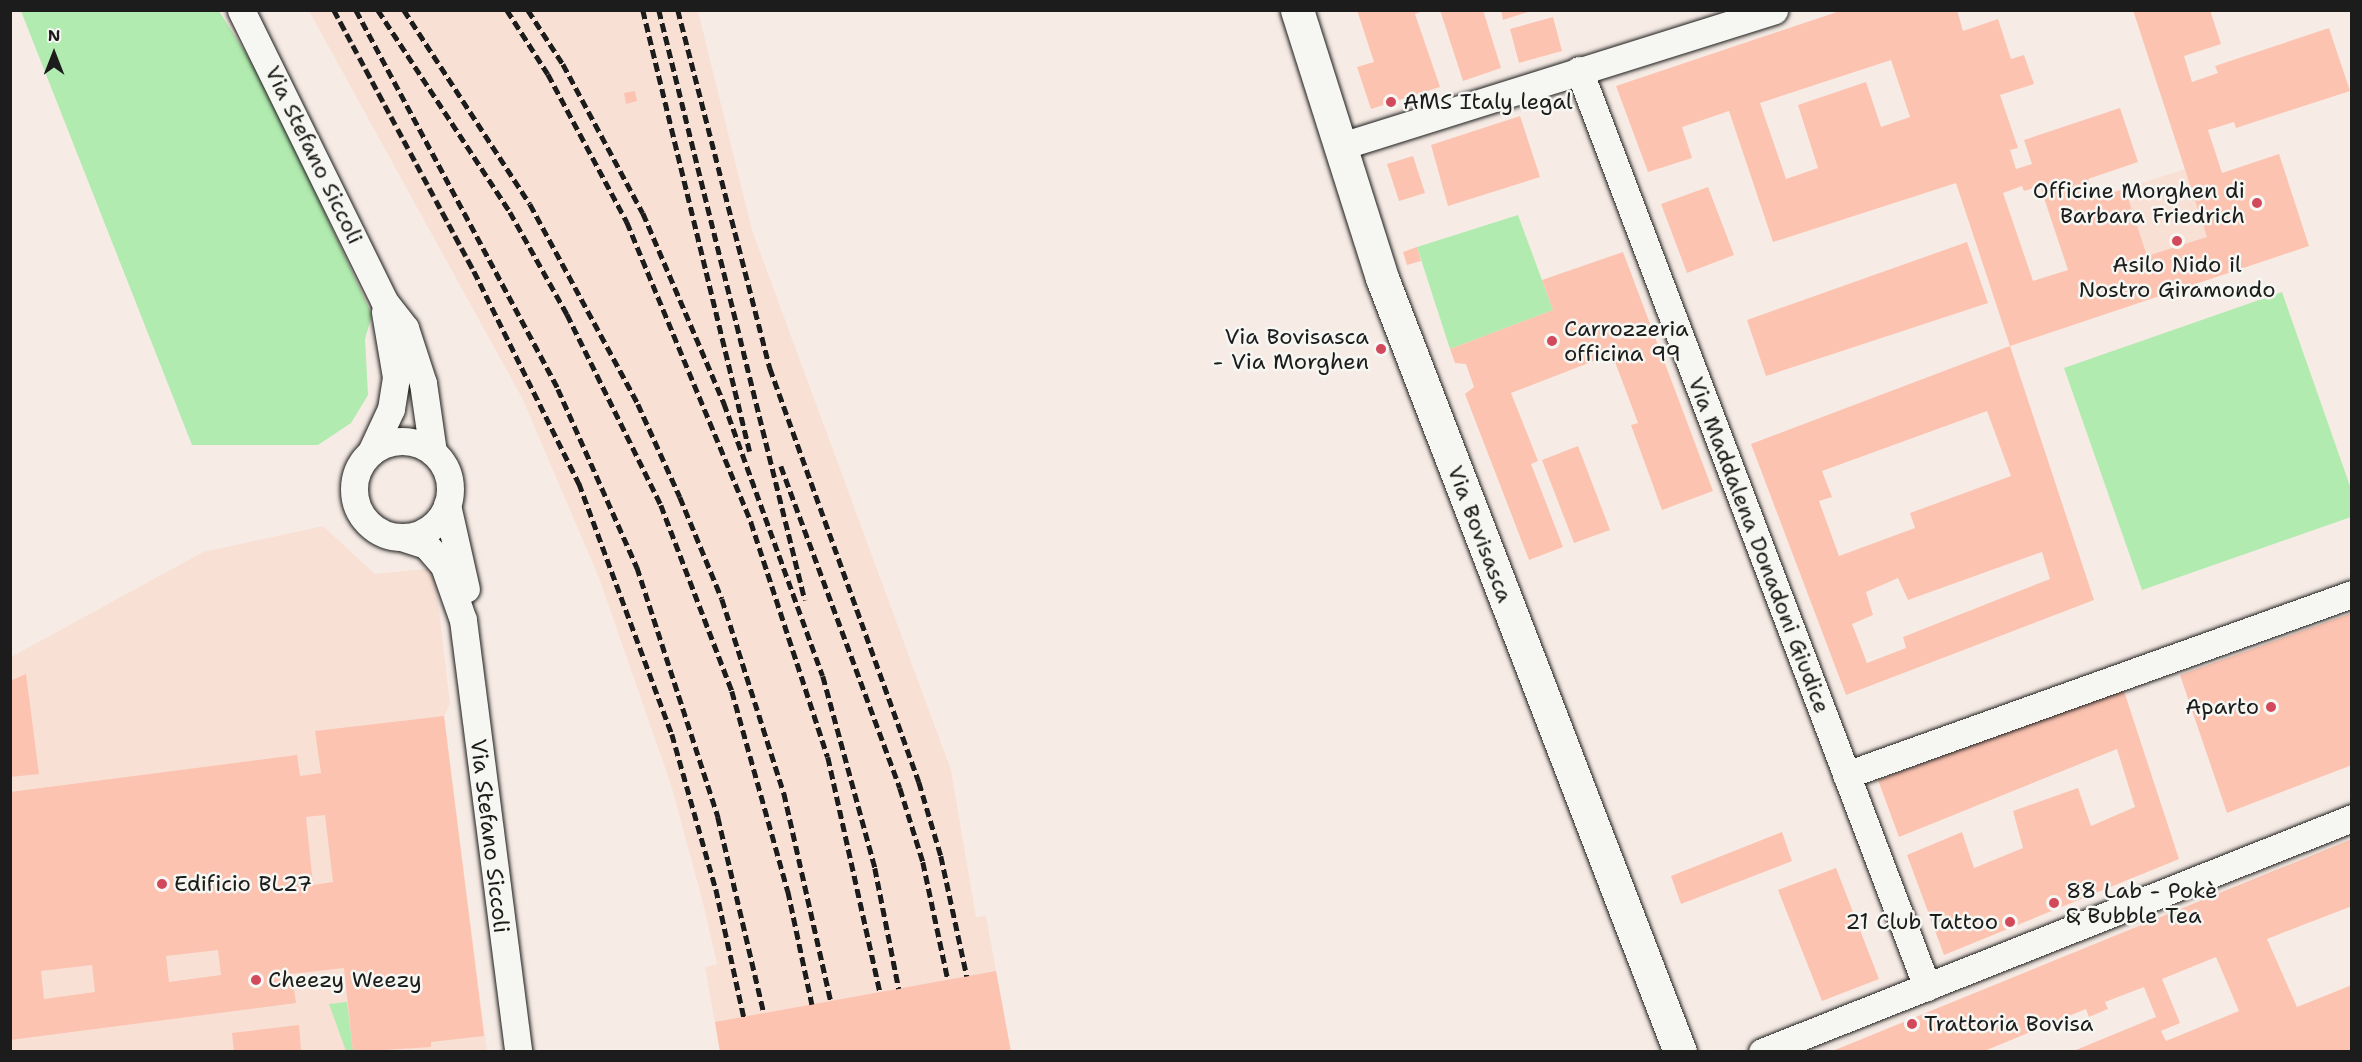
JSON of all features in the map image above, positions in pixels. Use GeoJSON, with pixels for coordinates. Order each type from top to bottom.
{"type":"FeatureCollection","features":[{"type":"Feature","properties":{"kind":"street","name":"Via Stefano Siccoli"},"geometry":{"type":"LineString","coordinates":[[241,10],[384,301],[405,328],[416,361],[433,452]]}},
{"type":"Feature","properties":{"kind":"street","name":"Via Bovisasca"},"geometry":{"type":"LineString","coordinates":[[1297,10],[1338,147],[1382,278],[1680,1052]]}},
{"type":"Feature","properties":{"kind":"street"},"geometry":{"type":"LineString","coordinates":[[1338,147],[1771,11]]}},
{"type":"Feature","properties":{"kind":"street","name":"Via Maddalena Donadoni Giudice"},"geometry":{"type":"LineString","coordinates":[[1580,70],[1927,987]]}},
{"type":"Feature","properties":{"kind":"street","name":"Via Stefano Siccoli"},"geometry":{"type":"LineString","coordinates":[[371,452],[391,409],[396,377],[384,301]]}},
{"type":"Feature","properties":{"kind":"street"},"geometry":{"type":"LineString","coordinates":[[399,441],[433,452],[448,476],[447,505],[430,528],[401,537],[373,527],[356,504],[356,475],[371,452],[399,441]]}},
{"type":"Feature","properties":{"kind":"street","name":"Via Stefano Siccoli"},"geometry":{"type":"LineString","coordinates":[[447,505],[466,587],[463,620]]}},
{"type":"Feature","properties":{"kind":"street","name":"Via Stefano Siccoli"},"geometry":{"type":"LineString","coordinates":[[401,537],[426,544],[444,566],[463,620],[518,1052]]}},
{"type":"Feature","properties":{"kind":"street"},"geometry":{"type":"LineString","coordinates":[[1846,775],[2352,594]]}},
{"type":"Feature","properties":{"kind":"street"},"geometry":{"type":"LineString","coordinates":[[1762,1052],[2352,818]]}},
{"type":"Feature","properties":{"kind":"shaded area"},"geometry":{"type":"Polygon","coordinates":[[[309,11],[698,11],[752,230],[951,770],[976,917],[986,916],[1011,1051],[720,1051],[705,967],[717,964],[702,899],[671,785],[599,578],[523,400],[309,11]]]}},
{"type":"Feature","properties":{"kind":"shaded area","name":"Asilo Nido il Nostro Giramondo"},"geometry":{"type":"Polygon","coordinates":[[[2185,169],[2252,265],[2129,305],[2095,198],[2185,169]]]}},
{"type":"Feature","properties":{"kind":"shaded area"},"geometry":{"type":"Polygon","coordinates":[[[323,526],[375,574],[434,568],[450,704],[444,716],[487,1051],[11,1052],[11,657],[203,552],[323,526]]]}},
{"type":"Feature","properties":{"kind":"green space"},"geometry":{"type":"Polygon","coordinates":[[[21,11],[219,11],[267,87],[372,315],[365,339],[368,395],[351,423],[318,445],[192,445],[21,11]]]}},
{"type":"Feature","properties":{"kind":"green space"},"geometry":{"type":"Polygon","coordinates":[[[1518,215],[1553,310],[1450,349],[1417,247],[1518,215]]]}},
{"type":"Feature","properties":{"kind":"green space"},"geometry":{"type":"Polygon","coordinates":[[[2282,292],[2351,489],[2351,517],[2142,590],[2064,368],[2282,292]]]}},
{"type":"Feature","properties":{"kind":"green space"},"geometry":{"type":"Polygon","coordinates":[[[347,1002],[353,1051],[346,1051],[329,1004],[347,1002]]]}},
{"type":"Feature","properties":{"kind":"building"},"geometry":{"type":"Polygon","coordinates":[[[1357,10],[1425,10],[1415,14],[1440,87],[1371,109],[1357,67],[1374,62],[1357,10]]]}},
{"type":"Feature","properties":{"kind":"building"},"geometry":{"type":"Polygon","coordinates":[[[1440,10],[1483,10],[1501,68],[1463,81],[1440,10]]]}},
{"type":"Feature","properties":{"kind":"building"},"geometry":{"type":"Polygon","coordinates":[[[1501,10],[1531,10],[1531,11],[1503,20],[1501,10]]]}},
{"type":"Feature","properties":{"kind":"building"},"geometry":{"type":"Polygon","coordinates":[[[1843,10],[1957,10],[1963,31],[1998,19],[2011,59],[2024,55],[2034,84],[2000,95],[2018,148],[2010,150],[2016,169],[2032,164],[2024,140],[2120,108],[2138,162],[2088,179],[2095,198],[2125,189],[2147,256],[2207,237],[2133,10],[2210,10],[2221,44],[2184,56],[2192,82],[2218,73],[2215,66],[2329,28],[2350,91],[2236,128],[2234,122],[2208,130],[2222,173],[2279,154],[2309,246],[2010,346],[1956,183],[1773,242],[1729,111],[1682,127],[1692,158],[1648,172],[1616,86],[1843,10]],[[1891,60],[1760,103],[1786,179],[1818,168],[1798,105],[1866,82],[1881,127],[1910,117],[1891,60]],[[2022,186],[2003,193],[2033,281],[2068,270],[2040,186],[2024,191],[2022,186]]]}},
{"type":"Feature","properties":{"kind":"building"},"geometry":{"type":"Polygon","coordinates":[[[1553,17],[1562,51],[1519,63],[1510,29],[1553,17]]]}},
{"type":"Feature","properties":{"kind":"building"},"geometry":{"type":"Polygon","coordinates":[[[635,91],[637,101],[626,104],[624,93],[635,91]]]}},
{"type":"Feature","properties":{"kind":"building"},"geometry":{"type":"Polygon","coordinates":[[[1520,116],[1540,177],[1448,206],[1431,145],[1520,116]]]}},
{"type":"Feature","properties":{"kind":"building"},"geometry":{"type":"Polygon","coordinates":[[[1413,156],[1425,193],[1399,201],[1387,164],[1413,156]]]}},
{"type":"Feature","properties":{"kind":"building"},"geometry":{"type":"Polygon","coordinates":[[[1708,187],[1734,255],[1687,273],[1661,204],[1708,187]]]}},
{"type":"Feature","properties":{"kind":"building"},"geometry":{"type":"Polygon","coordinates":[[[1967,242],[1988,303],[1766,376],[1747,320],[1967,242]]]}},
{"type":"Feature","properties":{"kind":"building"},"geometry":{"type":"Polygon","coordinates":[[[1417,247],[1421,261],[1407,265],[1403,252],[1417,247]]]}},
{"type":"Feature","properties":{"kind":"building"},"geometry":{"type":"Polygon","coordinates":[[[1623,252],[1713,491],[1662,510],[1631,425],[1638,423],[1612,354],[1511,393],[1538,461],[1531,464],[1563,547],[1529,560],[1465,394],[1474,387],[1466,364],[1455,363],[1450,349],[1553,310],[1542,280],[1623,252]]]}},
{"type":"Feature","properties":{"kind":"building"},"geometry":{"type":"Polygon","coordinates":[[[2010,346],[2094,600],[1846,695],[1751,444],[2010,346]],[[1987,411],[1822,471],[1832,497],[1819,501],[1839,556],[1915,528],[1910,513],[2011,476],[1987,411]],[[2042,552],[1908,600],[1898,578],[1866,592],[1873,615],[1852,624],[1867,663],[1906,648],[1903,637],[2050,579],[2042,552]]]}},
{"type":"Feature","properties":{"kind":"building"},"geometry":{"type":"Polygon","coordinates":[[[1578,446],[1610,530],[1574,543],[1542,460],[1578,446]]]}},
{"type":"Feature","properties":{"kind":"building","name":"Aparto"},"geometry":{"type":"Polygon","coordinates":[[[2352,613],[2352,765],[2227,813],[2180,675],[2352,613]]]}},
{"type":"Feature","properties":{"kind":"building"},"geometry":{"type":"Polygon","coordinates":[[[26,674],[39,774],[10,777],[10,681],[26,674]]]}},
{"type":"Feature","properties":{"kind":"building"},"geometry":{"type":"Polygon","coordinates":[[[2123,688],[2179,859],[1944,955],[1907,855],[1962,832],[1974,868],[2023,848],[2013,811],[2078,788],[2091,826],[2135,807],[2117,749],[1899,837],[1878,780],[2123,688]]]}},
{"type":"Feature","properties":{"kind":"building","name":"Edificio BL27"},"geometry":{"type":"Polygon","coordinates":[[[444,716],[484,1036],[431,1042],[431,1047],[353,1052],[344,968],[292,974],[296,1003],[10,1040],[10,792],[297,755],[300,776],[321,773],[315,731],[444,716]],[[325,815],[306,817],[313,885],[333,882],[325,815]],[[218,950],[166,956],[169,982],[221,975],[218,950]],[[92,965],[41,971],[44,999],[95,992],[92,965]]]}},
{"type":"Feature","properties":{"kind":"building"},"geometry":{"type":"Polygon","coordinates":[[[1782,832],[1792,861],[1681,904],[1671,876],[1782,832]]]}},
{"type":"Feature","properties":{"kind":"building"},"geometry":{"type":"Polygon","coordinates":[[[2352,839],[2352,906],[2267,939],[2297,1007],[2352,985],[2352,1052],[2071,1052],[2156,1017],[2144,987],[2105,1002],[2108,1009],[2089,1017],[2086,1009],[1982,1052],[1830,1052],[2352,839]],[[2216,957],[2162,979],[2180,1023],[2161,1031],[2166,1041],[2239,1011],[2216,957]]]}},
{"type":"Feature","properties":{"kind":"building"},"geometry":{"type":"Polygon","coordinates":[[[1836,868],[1879,979],[1822,1001],[1778,890],[1836,868]]]}},
{"type":"Feature","properties":{"kind":"building"},"geometry":{"type":"Polygon","coordinates":[[[996,971],[1011,1052],[720,1052],[715,1022],[996,971]]]}},
{"type":"Feature","properties":{"kind":"building"},"geometry":{"type":"Polygon","coordinates":[[[299,1025],[301,1050],[234,1052],[232,1033],[299,1025]]]}},
{"type":"Feature","properties":{"kind":"railway"},"geometry":{"type":"LineString","coordinates":[[334,10],[474,271],[579,483],[672,734],[716,889],[744,1017]]}},
{"type":"Feature","properties":{"kind":"railway"},"geometry":{"type":"LineString","coordinates":[[356,10],[558,389],[637,567],[718,817],[764,1013]]}},
{"type":"Feature","properties":{"kind":"railway"},"geometry":{"type":"LineString","coordinates":[[378,10],[510,212],[567,314],[661,505],[732,691],[788,891],[812,1004]]}},
{"type":"Feature","properties":{"kind":"railway"},"geometry":{"type":"LineString","coordinates":[[404,10],[530,204],[638,404],[680,497],[722,599],[784,793],[831,1001]]}},
{"type":"Feature","properties":{"kind":"railway"},"geometry":{"type":"LineString","coordinates":[[507,10],[548,74],[627,222],[751,522],[828,757],[880,992]]}},
{"type":"Feature","properties":{"kind":"railway"},"geometry":{"type":"LineString","coordinates":[[528,10],[563,64],[643,213],[724,403],[823,676],[875,868],[899,989]]}},
{"type":"Feature","properties":{"kind":"railway"},"geometry":{"type":"LineString","coordinates":[[643,10],[750,451]]}},
{"type":"Feature","properties":{"kind":"railway"},"geometry":{"type":"LineString","coordinates":[[659,10],[805,600]]}},
{"type":"Feature","properties":{"kind":"railway"},"geometry":{"type":"LineString","coordinates":[[678,10],[770,368],[919,782],[941,856],[967,976]]}},
{"type":"Feature","properties":{"kind":"railway"},"geometry":{"type":"LineString","coordinates":[[781,466],[900,788],[923,862],[948,980]]}},
{"type":"Feature","properties":{"kind":"place","name":"AMS Italy legal"},"geometry":{"type":"Point","coordinates":[1391,102]}},
{"type":"Feature","properties":{"kind":"place","name":"Officine Morghen di Barbara Friedrich"},"geometry":{"type":"Point","coordinates":[2257,203]}},
{"type":"Feature","properties":{"kind":"place","name":"Asilo Nido il Nostro Giramondo"},"geometry":{"type":"Point","coordinates":[2177,241]}},
{"type":"Feature","properties":{"kind":"place","name":"Carrozzeria officina 99"},"geometry":{"type":"Point","coordinates":[1552,341]}},
{"type":"Feature","properties":{"kind":"place","name":"Via Bovisasca - Via Morghen"},"geometry":{"type":"Point","coordinates":[1381,349]}},
{"type":"Feature","properties":{"kind":"place","name":"Aparto"},"geometry":{"type":"Point","coordinates":[2271,707]}},
{"type":"Feature","properties":{"kind":"place","name":"Edificio BL27"},"geometry":{"type":"Point","coordinates":[162,884]}},
{"type":"Feature","properties":{"kind":"place","name":"88 Lab - Pokè & Bubble Tea"},"geometry":{"type":"Point","coordinates":[2054,903]}},
{"type":"Feature","properties":{"kind":"place","name":"21 Club Tattoo"},"geometry":{"type":"Point","coordinates":[2010,922]}},
{"type":"Feature","properties":{"kind":"place","name":"Cheezy Weezy"},"geometry":{"type":"Point","coordinates":[256,980]}},
{"type":"Feature","properties":{"kind":"place","name":"Trattoria Bovisa"},"geometry":{"type":"Point","coordinates":[1912,1024]}}]}
